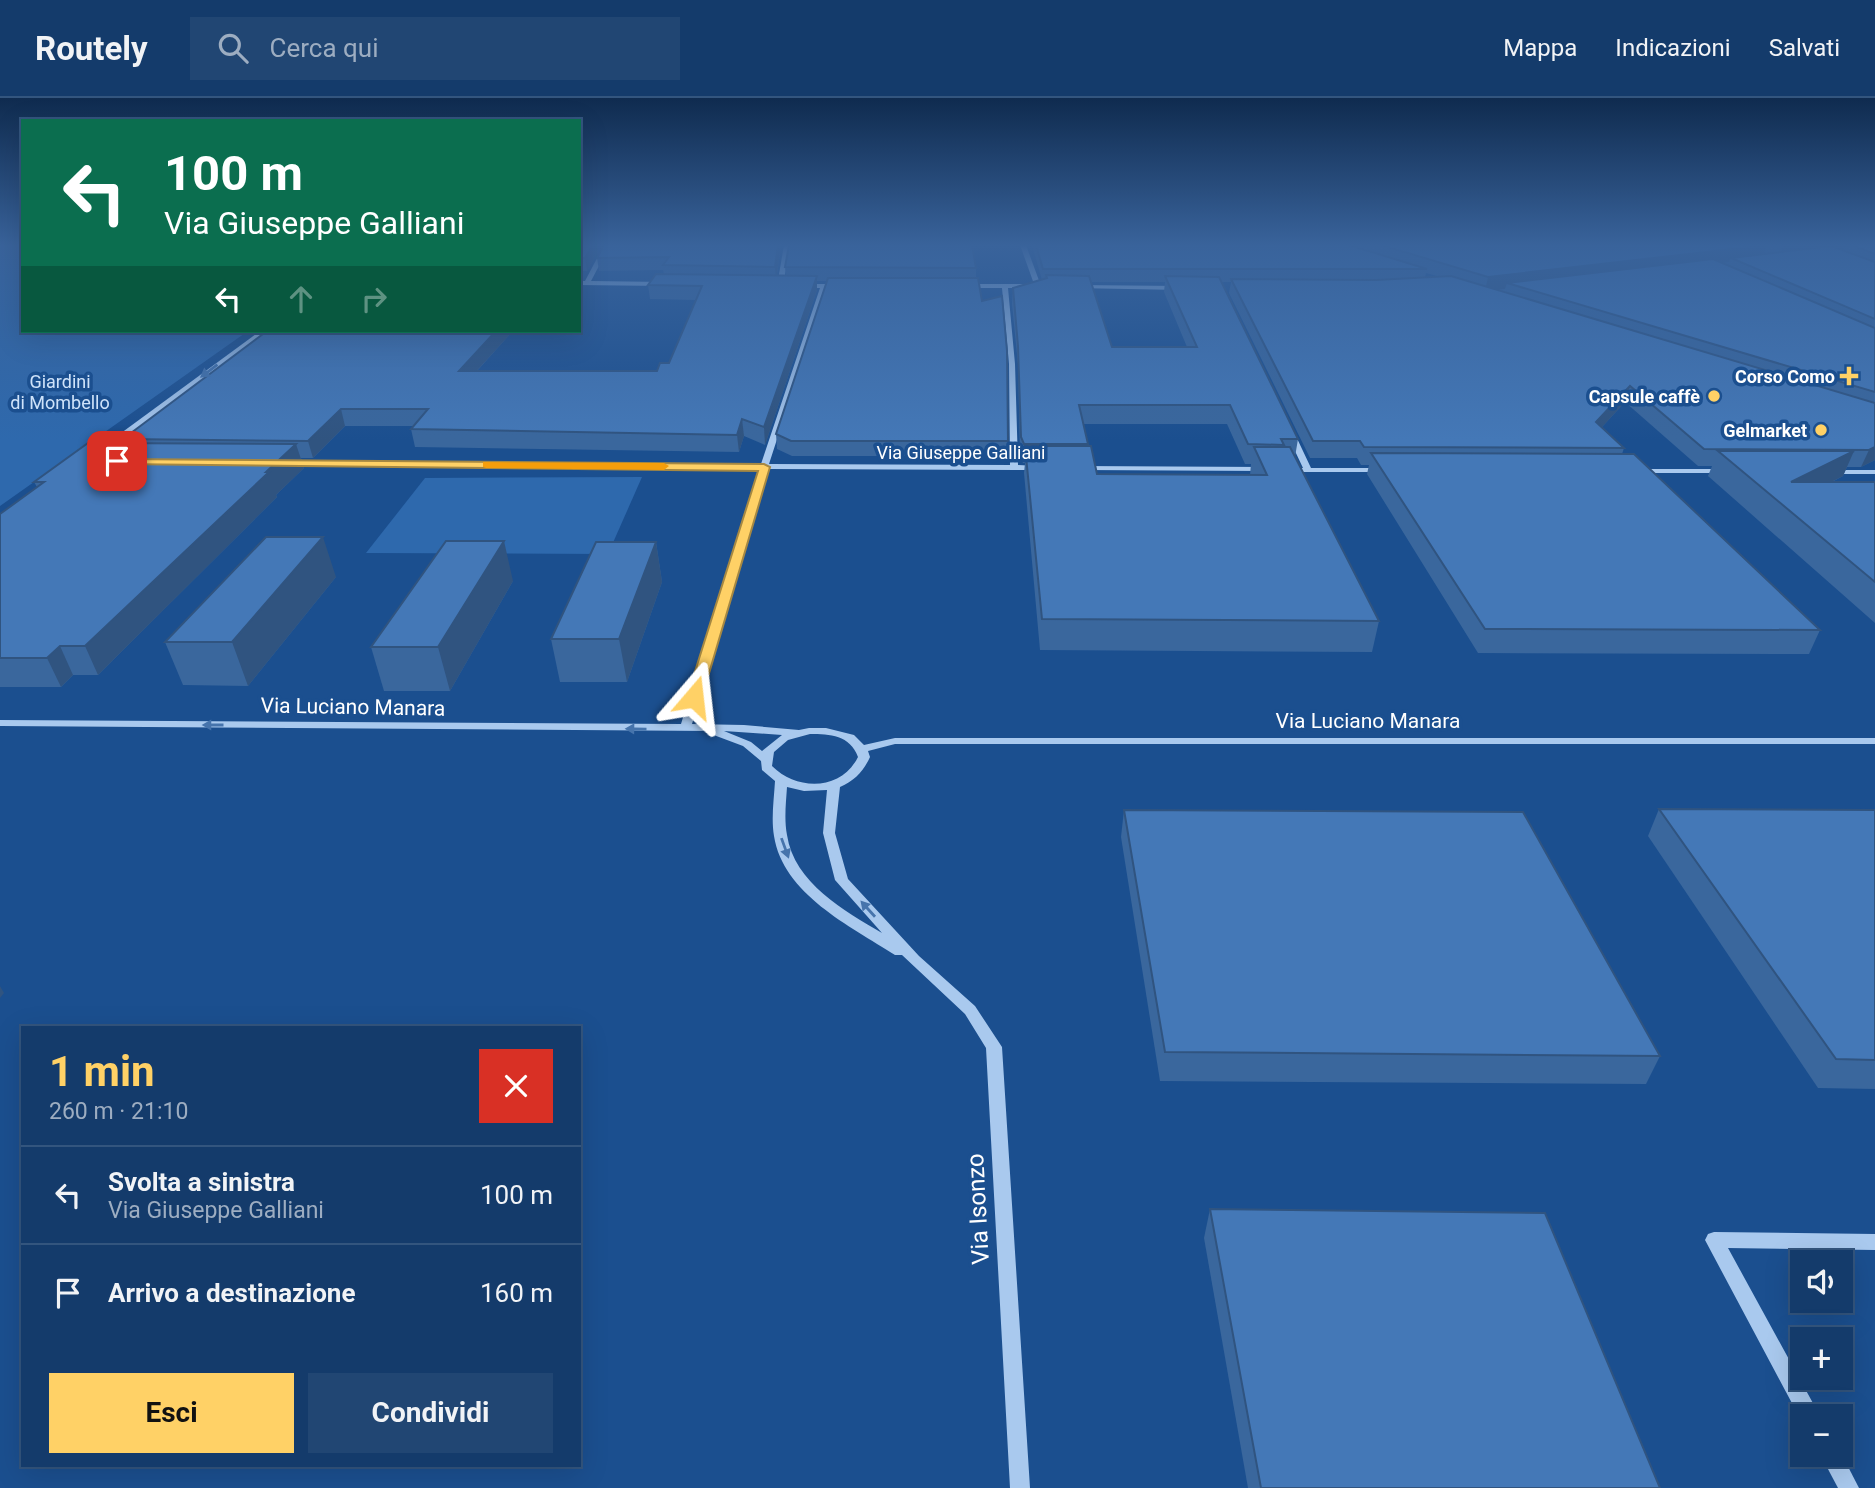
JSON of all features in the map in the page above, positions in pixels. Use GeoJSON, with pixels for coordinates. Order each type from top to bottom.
{"type":"FeatureCollection","features":[{"type":"Feature","properties":{"kind":"street"},"geometry":{"type":"LineString","coordinates":[[685,729],[764,467],[816,310]]}},
{"type":"Feature","properties":{"kind":"street"},"geometry":{"type":"LineString","coordinates":[[1007,310],[1012,364],[1014,468]]}},
{"type":"Feature","properties":{"kind":"street"},"geometry":{"type":"LineString","coordinates":[[104,461],[90,461],[261,333]]}},
{"type":"Feature","properties":{"kind":"street"},"geometry":{"type":"LineString","coordinates":[[1284,419],[1308,470]]}},
{"type":"Feature","properties":{"kind":"street","name":"Via Giuseppe Galliani"},"geometry":{"type":"LineString","coordinates":[[269,463],[1053,468]]}},
{"type":"Feature","properties":{"kind":"street","name":"Via Giuseppe Galliani"},"geometry":{"type":"LineString","coordinates":[[1066,468],[1390,470]]}},
{"type":"Feature","properties":{"kind":"street"},"geometry":{"type":"LineString","coordinates":[[1624,471],[1735,471]]}},
{"type":"Feature","properties":{"kind":"street"},"geometry":{"type":"LineString","coordinates":[[1819,472],[1875,472]]}},
{"type":"Feature","properties":{"kind":"street","name":"Via Luciano Manara"},"geometry":{"type":"LineString","coordinates":[[0,723],[744,728],[796,733]]}},
{"type":"Feature","properties":{"kind":"street","name":"Via Luciano Manara"},"geometry":{"type":"LineString","coordinates":[[705,729],[747,744],[765,759]]}},
{"type":"Feature","properties":{"kind":"street"},"geometry":{"type":"LineString","coordinates":[[836,732],[848,736],[862,749],[864,757],[856,772],[835,784],[806,787],[780,781],[771,775],[765,759],[775,744],[796,733],[836,732]]}},
{"type":"Feature","properties":{"kind":"street","name":"Via Luciano Manara"},"geometry":{"type":"LineString","coordinates":[[862,749],[895,741],[1875,741]]}},
{"type":"Feature","properties":{"kind":"street","name":"Via Isonzo"},"geometry":{"type":"LineString","coordinates":[[780,781],[781,841],[797,877],[835,909],[914,960]]}},
{"type":"Feature","properties":{"kind":"street","name":"Via Isonzo"},"geometry":{"type":"LineString","coordinates":[[835,784],[828,833],[842,880],[914,960],[970,1010],[994,1047],[1020,1488]]}},
{"type":"Feature","properties":{"kind":"street"},"geometry":{"type":"LineString","coordinates":[[1803,1404],[1714,1240],[1875,1242]]}},
{"type":"Feature","properties":{"kind":"street"},"geometry":{"type":"LineString","coordinates":[[1837,1467],[1849,1488]]}},
{"type":"Feature","properties":{"kind":"green space","name":"Giardini di Mombello"},"geometry":{"type":"Polygon","coordinates":[[[0,310],[21,310],[21,333],[245,333],[0,506],[0,310]]]}},
{"type":"Feature","properties":{"kind":"green space"},"geometry":{"type":"Polygon","coordinates":[[[642,477],[608,554],[366,553],[425,478],[642,477]]]}},
{"type":"Feature","properties":{"kind":"building"},"geometry":{"type":"Polygon","coordinates":[[[692,310],[805,310],[764,427],[742,419],[737,435],[411,429],[428,409],[341,409],[308,441],[123,439],[264,333],[494,333],[459,371],[657,371],[660,363],[669,363],[692,310]]]}},
{"type":"Feature","properties":{"kind":"building"},"geometry":{"type":"Polygon","coordinates":[[[817,310],[1003,310],[1007,351],[1008,441],[791,441],[776,434],[817,310]]]}},
{"type":"Feature","properties":{"kind":"building"},"geometry":{"type":"Polygon","coordinates":[[[1015,310],[1100,310],[1112,347],[1197,347],[1180,310],[1235,310],[1298,439],[1281,439],[1284,445],[1248,444],[1230,405],[1079,405],[1088,444],[1024,444],[1021,437],[1015,310]]]}},
{"type":"Feature","properties":{"kind":"building"},"geometry":{"type":"Polygon","coordinates":[[[1247,310],[1564,310],[1875,403],[1875,447],[1869,450],[1704,449],[1630,386],[1596,422],[1624,448],[1364,447],[1360,441],[1313,441],[1247,310]]]}},
{"type":"Feature","properties":{"kind":"building"},"geometry":{"type":"Polygon","coordinates":[[[1598,310],[1832,310],[1875,328],[1875,392],[1598,310]]]}},
{"type":"Feature","properties":{"kind":"building"},"geometry":{"type":"Polygon","coordinates":[[[1853,310],[1875,310],[1875,319],[1853,310]]]}},
{"type":"Feature","properties":{"kind":"building"},"geometry":{"type":"Polygon","coordinates":[[[88,443],[296,444],[85,646],[60,646],[47,658],[0,658],[0,514],[44,482],[34,482],[88,443]]]}},
{"type":"Feature","properties":{"kind":"building"},"geometry":{"type":"Polygon","coordinates":[[[1025,446],[1091,446],[1097,474],[1267,475],[1254,447],[1290,447],[1379,621],[1042,619],[1025,446]]]}},
{"type":"Feature","properties":{"kind":"building"},"geometry":{"type":"Polygon","coordinates":[[[1718,451],[1854,451],[1791,482],[1875,482],[1875,582],[1718,451]]]}},
{"type":"Feature","properties":{"kind":"building"},"geometry":{"type":"Polygon","coordinates":[[[1371,453],[1634,454],[1820,630],[1485,629],[1371,453]]]}},
{"type":"Feature","properties":{"kind":"building"},"geometry":{"type":"Polygon","coordinates":[[[266,537],[323,537],[232,642],[165,642],[266,537]]]}},
{"type":"Feature","properties":{"kind":"building"},"geometry":{"type":"Polygon","coordinates":[[[446,541],[504,541],[438,647],[371,647],[446,541]]]}},
{"type":"Feature","properties":{"kind":"building"},"geometry":{"type":"Polygon","coordinates":[[[596,542],[656,542],[619,639],[551,639],[596,542]]]}},
{"type":"Feature","properties":{"kind":"building"},"geometry":{"type":"Polygon","coordinates":[[[1659,809],[1875,810],[1875,1060],[1836,1059],[1659,809]]]}},
{"type":"Feature","properties":{"kind":"building"},"geometry":{"type":"Polygon","coordinates":[[[1124,810],[1523,812],[1660,1056],[1165,1052],[1124,810]]]}},
{"type":"Feature","properties":{"kind":"building"},"geometry":{"type":"Polygon","coordinates":[[[1210,1209],[1545,1213],[1660,1488],[1261,1488],[1210,1209]]]}},
{"type":"Feature","properties":{"kind":"slow traffic"},"geometry":{"type":"LineString","coordinates":[[486,465],[664,466]]}},
{"type":"Feature","properties":{"kind":"place","name":"Corso Como"},"geometry":{"type":"Point","coordinates":[1849,376]}},
{"type":"Feature","properties":{"kind":"place","name":"Capsule caffè"},"geometry":{"type":"Point","coordinates":[1714,396]}},
{"type":"Feature","properties":{"kind":"place","name":"Gelmarket"},"geometry":{"type":"Point","coordinates":[1821,430]}},
{"type":"Feature","properties":{"kind":"route"},"geometry":{"type":"LineString","coordinates":[[117,461],[764,467],[694,697]]}}]}
